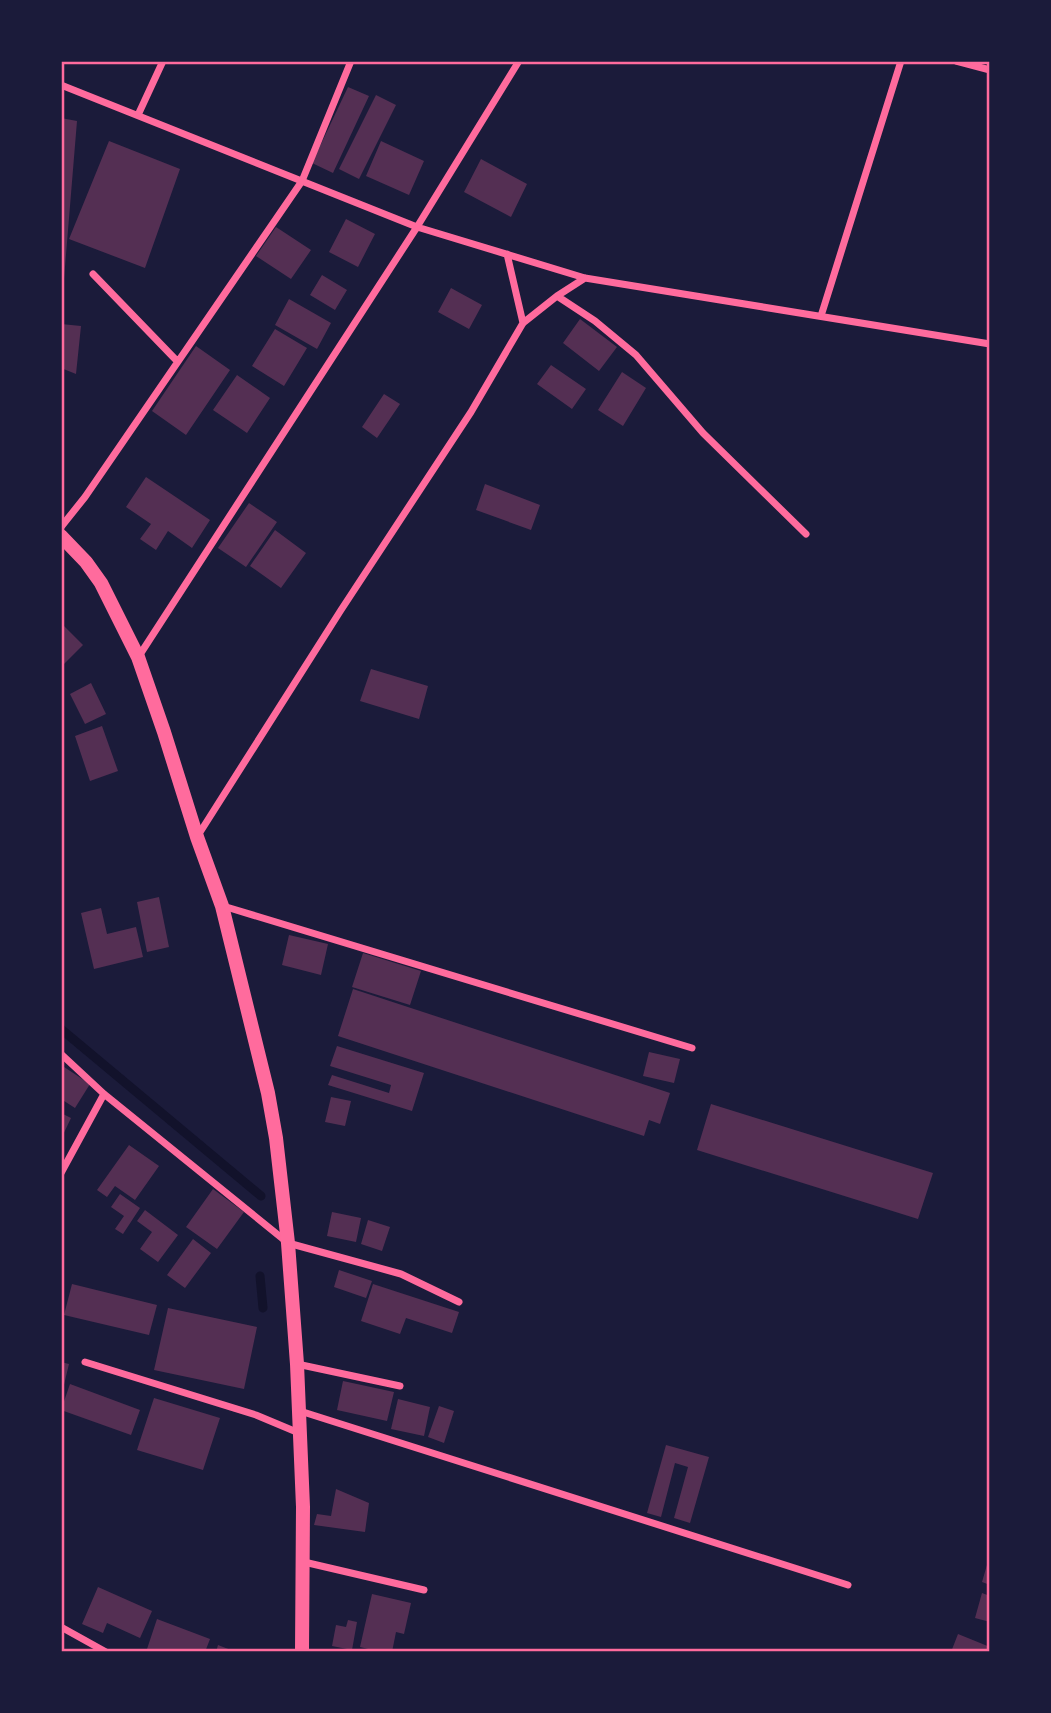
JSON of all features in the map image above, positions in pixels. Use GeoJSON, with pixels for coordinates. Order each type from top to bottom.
{"type":"FeatureCollection","features":[{"type":"Feature","properties":{"kind":"main road"},"geometry":{"type":"LineString","coordinates":[[61,536],[86,562],[101,583],[138,657],[222,906],[268,1093],[288,1243],[298,1364],[304,1562],[302,1652]]}},
{"type":"Feature","properties":{"kind":"street"},"geometry":{"type":"LineString","coordinates":[[138,115],[163,61]]}},
{"type":"Feature","properties":{"kind":"street"},"geometry":{"type":"LineString","coordinates":[[61,527],[85,497],[302,181],[351,61]]}},
{"type":"Feature","properties":{"kind":"street"},"geometry":{"type":"LineString","coordinates":[[138,657],[417,226],[519,61]]}},
{"type":"Feature","properties":{"kind":"street"},"geometry":{"type":"LineString","coordinates":[[821,316],[901,61]]}},
{"type":"Feature","properties":{"kind":"street"},"geometry":{"type":"LineString","coordinates":[[956,61],[990,71]]}},
{"type":"Feature","properties":{"kind":"street"},"geometry":{"type":"LineString","coordinates":[[61,85],[417,226],[585,278],[990,344]]}},
{"type":"Feature","properties":{"kind":"street"},"geometry":{"type":"LineString","coordinates":[[507,254],[523,323]]}},
{"type":"Feature","properties":{"kind":"street"},"geometry":{"type":"LineString","coordinates":[[93,274],[177,361]]}},
{"type":"Feature","properties":{"kind":"street"},"geometry":{"type":"LineString","coordinates":[[197,837],[471,412],[523,323],[585,278]]}},
{"type":"Feature","properties":{"kind":"street"},"geometry":{"type":"LineString","coordinates":[[557,296],[595,321],[636,355],[703,433],[806,534]]}},
{"type":"Feature","properties":{"kind":"street"},"geometry":{"type":"LineString","coordinates":[[222,906],[692,1048]]}},
{"type":"Feature","properties":{"kind":"street"},"geometry":{"type":"LineString","coordinates":[[61,1054],[104,1094],[288,1243],[401,1274],[459,1302]]}},
{"type":"Feature","properties":{"kind":"street"},"geometry":{"type":"LineString","coordinates":[[61,1173],[104,1094]]}},
{"type":"Feature","properties":{"kind":"street"},"geometry":{"type":"LineString","coordinates":[[85,1362],[256,1415],[300,1433]]}},
{"type":"Feature","properties":{"kind":"street"},"geometry":{"type":"LineString","coordinates":[[298,1364],[400,1386]]}},
{"type":"Feature","properties":{"kind":"street"},"geometry":{"type":"LineString","coordinates":[[299,1411],[848,1585]]}},
{"type":"Feature","properties":{"kind":"street"},"geometry":{"type":"LineString","coordinates":[[304,1562],[424,1590]]}},
{"type":"Feature","properties":{"kind":"street"},"geometry":{"type":"LineString","coordinates":[[61,1627],[106,1652]]}},
{"type":"Feature","properties":{"kind":"building"},"geometry":{"type":"Polygon","coordinates":[[[348,87],[369,96],[333,173],[312,163],[348,87]]]}},
{"type":"Feature","properties":{"kind":"building"},"geometry":{"type":"Polygon","coordinates":[[[376,95],[396,105],[359,179],[339,169],[376,95]]]}},
{"type":"Feature","properties":{"kind":"building"},"geometry":{"type":"Polygon","coordinates":[[[61,118],[77,121],[63,291],[61,291],[61,118]]]}},
{"type":"Feature","properties":{"kind":"building"},"geometry":{"type":"Polygon","coordinates":[[[109,141],[180,169],[145,268],[69,239],[109,141]]]}},
{"type":"Feature","properties":{"kind":"building"},"geometry":{"type":"Polygon","coordinates":[[[381,141],[424,161],[409,195],[366,176],[381,141]]]}},
{"type":"Feature","properties":{"kind":"building"},"geometry":{"type":"Polygon","coordinates":[[[481,159],[527,184],[511,217],[464,192],[481,159]]]}},
{"type":"Feature","properties":{"kind":"building"},"geometry":{"type":"Polygon","coordinates":[[[346,219],[375,234],[358,267],[329,252],[346,219]]]}},
{"type":"Feature","properties":{"kind":"building"},"geometry":{"type":"Polygon","coordinates":[[[276,227],[311,250],[291,279],[256,256],[276,227]]]}},
{"type":"Feature","properties":{"kind":"building"},"geometry":{"type":"Polygon","coordinates":[[[322,275],[347,290],[335,310],[310,295],[322,275]]]}},
{"type":"Feature","properties":{"kind":"building"},"geometry":{"type":"Polygon","coordinates":[[[451,288],[482,305],[469,329],[438,312],[451,288]]]}},
{"type":"Feature","properties":{"kind":"building"},"geometry":{"type":"Polygon","coordinates":[[[289,299],[331,323],[317,349],[275,325],[289,299]]]}},
{"type":"Feature","properties":{"kind":"building"},"geometry":{"type":"Polygon","coordinates":[[[580,319],[617,347],[599,371],[563,343],[580,319]]]}},
{"type":"Feature","properties":{"kind":"building"},"geometry":{"type":"Polygon","coordinates":[[[61,324],[81,326],[76,374],[61,368],[61,324]]]}},
{"type":"Feature","properties":{"kind":"building"},"geometry":{"type":"Polygon","coordinates":[[[275,329],[307,348],[284,386],[252,366],[275,329]]]}},
{"type":"Feature","properties":{"kind":"building"},"geometry":{"type":"Polygon","coordinates":[[[196,346],[230,370],[186,435],[152,411],[196,346]]]}},
{"type":"Feature","properties":{"kind":"building"},"geometry":{"type":"Polygon","coordinates":[[[551,365],[586,389],[572,409],[537,384],[551,365]]]}},
{"type":"Feature","properties":{"kind":"building"},"geometry":{"type":"Polygon","coordinates":[[[622,372],[646,388],[623,426],[598,410],[622,372]]]}},
{"type":"Feature","properties":{"kind":"building"},"geometry":{"type":"Polygon","coordinates":[[[237,375],[270,398],[247,433],[213,410],[237,375]]]}},
{"type":"Feature","properties":{"kind":"building"},"geometry":{"type":"Polygon","coordinates":[[[384,394],[400,404],[377,438],[362,427],[384,394]]]}},
{"type":"Feature","properties":{"kind":"building"},"geometry":{"type":"Polygon","coordinates":[[[146,477],[210,520],[192,548],[168,531],[156,550],[140,539],[151,524],[126,507],[146,477]]]}},
{"type":"Feature","properties":{"kind":"building"},"geometry":{"type":"Polygon","coordinates":[[[485,484],[540,505],[531,530],[476,510],[485,484]]]}},
{"type":"Feature","properties":{"kind":"building"},"geometry":{"type":"Polygon","coordinates":[[[249,503],[277,522],[246,567],[218,548],[249,503]]]}},
{"type":"Feature","properties":{"kind":"building"},"geometry":{"type":"Polygon","coordinates":[[[275,530],[306,553],[281,588],[250,566],[275,530]]]}},
{"type":"Feature","properties":{"kind":"building"},"geometry":{"type":"Polygon","coordinates":[[[61,623],[83,645],[61,667],[61,623]]]}},
{"type":"Feature","properties":{"kind":"building"},"geometry":{"type":"Polygon","coordinates":[[[371,669],[428,686],[419,719],[360,701],[371,669]]]}},
{"type":"Feature","properties":{"kind":"building"},"geometry":{"type":"Polygon","coordinates":[[[91,683],[106,714],[85,724],[70,694],[91,683]]]}},
{"type":"Feature","properties":{"kind":"building"},"geometry":{"type":"Polygon","coordinates":[[[102,726],[118,771],[90,781],[75,736],[102,726]]]}},
{"type":"Feature","properties":{"kind":"building"},"geometry":{"type":"Polygon","coordinates":[[[159,897],[169,947],[147,952],[137,902],[159,897]]]}},
{"type":"Feature","properties":{"kind":"building"},"geometry":{"type":"Polygon","coordinates":[[[101,908],[107,934],[136,927],[143,957],[94,969],[81,913],[101,908]]]}},
{"type":"Feature","properties":{"kind":"building"},"geometry":{"type":"Polygon","coordinates":[[[289,935],[328,944],[321,975],[282,965],[289,935]]]}},
{"type":"Feature","properties":{"kind":"building"},"geometry":{"type":"Polygon","coordinates":[[[363,953],[421,971],[410,1005],[352,987],[363,953]]]}},
{"type":"Feature","properties":{"kind":"building"},"geometry":{"type":"Polygon","coordinates":[[[353,989],[670,1093],[660,1124],[649,1120],[644,1136],[338,1036],[353,989]]]}},
{"type":"Feature","properties":{"kind":"building"},"geometry":{"type":"Polygon","coordinates":[[[337,1046],[424,1073],[412,1111],[328,1085],[332,1075],[389,1093],[391,1085],[330,1066],[337,1046]]]}},
{"type":"Feature","properties":{"kind":"building"},"geometry":{"type":"Polygon","coordinates":[[[649,1052],[680,1059],[674,1083],[643,1076],[649,1052]]]}},
{"type":"Feature","properties":{"kind":"building"},"geometry":{"type":"Polygon","coordinates":[[[61,1065],[90,1084],[75,1108],[61,1099],[61,1065]]]}},
{"type":"Feature","properties":{"kind":"building"},"geometry":{"type":"Polygon","coordinates":[[[331,1097],[351,1101],[345,1126],[325,1122],[331,1097]]]}},
{"type":"Feature","properties":{"kind":"building"},"geometry":{"type":"Polygon","coordinates":[[[711,1104],[933,1173],[918,1219],[697,1150],[711,1104]]]}},
{"type":"Feature","properties":{"kind":"building"},"geometry":{"type":"Polygon","coordinates":[[[61,1113],[71,1118],[61,1139],[61,1113]]]}},
{"type":"Feature","properties":{"kind":"building"},"geometry":{"type":"Polygon","coordinates":[[[129,1145],[159,1166],[135,1200],[115,1186],[107,1197],[97,1190],[129,1145]]]}},
{"type":"Feature","properties":{"kind":"building"},"geometry":{"type":"Polygon","coordinates":[[[213,1189],[244,1212],[217,1249],[186,1227],[213,1189]]]}},
{"type":"Feature","properties":{"kind":"building"},"geometry":{"type":"Polygon","coordinates":[[[120,1194],[140,1208],[123,1234],[115,1229],[124,1216],[111,1207],[120,1194]]]}},
{"type":"Feature","properties":{"kind":"building"},"geometry":{"type":"Polygon","coordinates":[[[145,1210],[178,1235],[158,1262],[140,1249],[152,1232],[137,1221],[145,1210]]]}},
{"type":"Feature","properties":{"kind":"building"},"geometry":{"type":"Polygon","coordinates":[[[332,1212],[361,1218],[356,1242],[327,1236],[332,1212]]]}},
{"type":"Feature","properties":{"kind":"building"},"geometry":{"type":"Polygon","coordinates":[[[368,1220],[390,1227],[382,1251],[361,1244],[368,1220]]]}},
{"type":"Feature","properties":{"kind":"building"},"geometry":{"type":"Polygon","coordinates":[[[193,1239],[211,1253],[185,1288],[167,1275],[193,1239]]]}},
{"type":"Feature","properties":{"kind":"building"},"geometry":{"type":"Polygon","coordinates":[[[339,1270],[372,1281],[366,1298],[334,1287],[339,1270]]]}},
{"type":"Feature","properties":{"kind":"building"},"geometry":{"type":"Polygon","coordinates":[[[72,1284],[157,1305],[149,1335],[64,1315],[72,1284]]]}},
{"type":"Feature","properties":{"kind":"building"},"geometry":{"type":"Polygon","coordinates":[[[373,1284],[459,1312],[452,1333],[406,1318],[400,1334],[361,1321],[373,1284]]]}},
{"type":"Feature","properties":{"kind":"building"},"geometry":{"type":"Polygon","coordinates":[[[168,1308],[257,1327],[244,1389],[154,1370],[168,1308]]]}},
{"type":"Feature","properties":{"kind":"building"},"geometry":{"type":"Polygon","coordinates":[[[61,1362],[69,1364],[62,1393],[61,1393],[61,1362]]]}},
{"type":"Feature","properties":{"kind":"building"},"geometry":{"type":"Polygon","coordinates":[[[343,1381],[394,1392],[387,1421],[337,1410],[343,1381]]]}},
{"type":"Feature","properties":{"kind":"building"},"geometry":{"type":"Polygon","coordinates":[[[70,1384],[140,1410],[131,1435],[61,1410],[70,1384]]]}},
{"type":"Feature","properties":{"kind":"building"},"geometry":{"type":"Polygon","coordinates":[[[154,1398],[220,1418],[203,1470],[137,1450],[154,1398]]]}},
{"type":"Feature","properties":{"kind":"building"},"geometry":{"type":"Polygon","coordinates":[[[398,1399],[430,1407],[424,1436],[391,1429],[398,1399]]]}},
{"type":"Feature","properties":{"kind":"building"},"geometry":{"type":"Polygon","coordinates":[[[439,1406],[454,1411],[444,1443],[428,1437],[439,1406]]]}},
{"type":"Feature","properties":{"kind":"building"},"geometry":{"type":"Polygon","coordinates":[[[666,1445],[709,1457],[690,1523],[674,1518],[688,1467],[675,1463],[661,1517],[647,1513],[666,1445]]]}},
{"type":"Feature","properties":{"kind":"building"},"geometry":{"type":"Polygon","coordinates":[[[336,1489],[369,1503],[365,1532],[314,1525],[317,1514],[331,1516],[336,1489]]]}},
{"type":"Feature","properties":{"kind":"building"},"geometry":{"type":"Polygon","coordinates":[[[990,1558],[990,1585],[982,1582],[990,1558]]]}},
{"type":"Feature","properties":{"kind":"building"},"geometry":{"type":"Polygon","coordinates":[[[98,1587],[152,1611],[140,1638],[107,1623],[103,1633],[82,1624],[98,1587]]]}},
{"type":"Feature","properties":{"kind":"building"},"geometry":{"type":"Polygon","coordinates":[[[982,1593],[990,1596],[990,1622],[975,1618],[982,1593]]]}},
{"type":"Feature","properties":{"kind":"building"},"geometry":{"type":"Polygon","coordinates":[[[372,1594],[411,1603],[404,1634],[396,1632],[392,1652],[360,1647],[372,1594]]]}},
{"type":"Feature","properties":{"kind":"building"},"geometry":{"type":"Polygon","coordinates":[[[157,1619],[210,1639],[205,1652],[146,1652],[157,1619]]]}},
{"type":"Feature","properties":{"kind":"building"},"geometry":{"type":"Polygon","coordinates":[[[348,1620],[357,1622],[352,1650],[332,1646],[336,1625],[346,1627],[348,1620]]]}},
{"type":"Feature","properties":{"kind":"building"},"geometry":{"type":"Polygon","coordinates":[[[958,1634],[990,1647],[990,1652],[951,1652],[958,1634]]]}},
{"type":"Feature","properties":{"kind":"building"},"geometry":{"type":"Polygon","coordinates":[[[218,1645],[236,1652],[216,1652],[218,1645]]]}},
{"type":"Feature","properties":{"kind":"waterway"},"geometry":{"type":"LineString","coordinates":[[61,1029],[261,1196]]}},
{"type":"Feature","properties":{"kind":"waterway"},"geometry":{"type":"LineString","coordinates":[[260,1276],[263,1308]]}}]}
